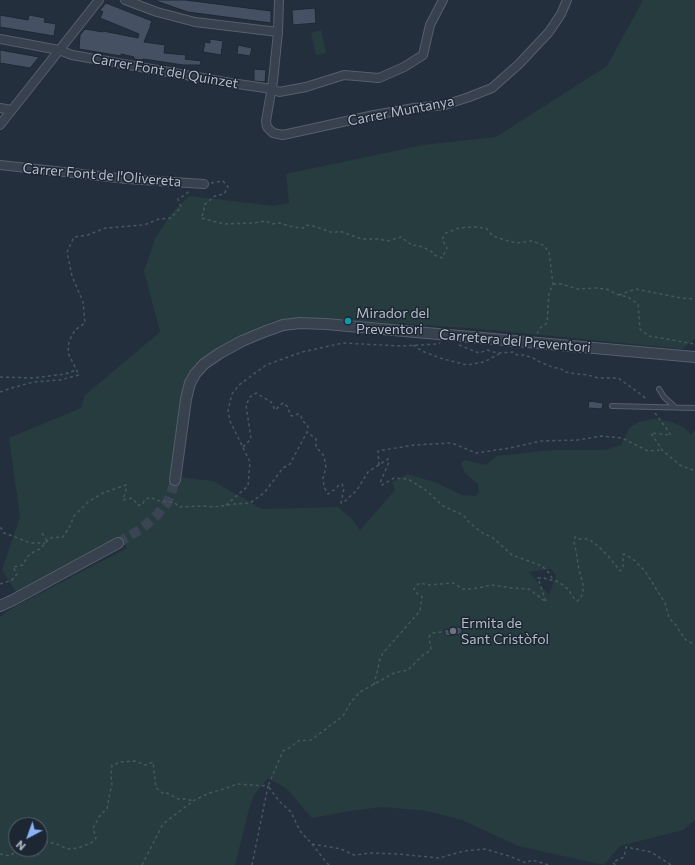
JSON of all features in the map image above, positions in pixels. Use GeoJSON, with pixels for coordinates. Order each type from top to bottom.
{"type":"FeatureCollection","features":[{"type":"Feature","properties":{"kind":"street"},"geometry":{"type":"LineString","coordinates":[[0,125],[99,0]]}},
{"type":"Feature","properties":{"kind":"street"},"geometry":{"type":"LineString","coordinates":[[125,0],[164,14],[195,22],[278,32]]}},
{"type":"Feature","properties":{"kind":"street"},"geometry":{"type":"LineString","coordinates":[[272,89],[280,0]]}},
{"type":"Feature","properties":{"kind":"street","name":"Carrer Font del Quinzet"},"geometry":{"type":"LineString","coordinates":[[0,40],[59,50],[72,55],[272,89],[279,92],[306,87],[344,75],[378,78],[404,67],[423,55],[430,25],[443,0]]}},
{"type":"Feature","properties":{"kind":"street","name":"Carrer Muntanya"},"geometry":{"type":"LineString","coordinates":[[272,89],[266,121],[267,127],[273,134],[283,135],[374,115],[414,108],[444,105],[469,98],[492,88],[519,64],[549,32],[561,14],[567,0]]}},
{"type":"Feature","properties":{"kind":"street"},"geometry":{"type":"LineString","coordinates":[[0,108],[11,110]]}},
{"type":"Feature","properties":{"kind":"street","name":"Carrer Font de l'Olivereta"},"geometry":{"type":"LineString","coordinates":[[0,165],[127,179],[200,184]]}},
{"type":"Feature","properties":{"kind":"street","name":"Carretera del Preventori"},"geometry":{"type":"LineString","coordinates":[[176,480],[186,399],[190,382],[195,374],[204,364],[242,341],[288,324],[306,323],[535,342],[643,353],[695,356]]}},
{"type":"Feature","properties":{"kind":"street"},"geometry":{"type":"LineString","coordinates":[[0,606],[118,543]]}},
{"type":"Feature","properties":{"kind":"lane"},"geometry":{"type":"LineString","coordinates":[[659,389],[664,397],[675,407]]}},
{"type":"Feature","properties":{"kind":"lane"},"geometry":{"type":"LineString","coordinates":[[612,406],[695,408]]}},
{"type":"Feature","properties":{"kind":"path"},"geometry":{"type":"LineString","coordinates":[[0,392],[34,382],[60,380],[79,375],[68,353],[70,341],[75,330],[85,323],[83,302],[72,276],[67,252],[74,237],[88,235],[105,228],[144,225],[159,219],[171,218],[180,207],[178,199],[200,184],[223,180],[228,187],[224,194],[215,196],[204,205],[204,212],[201,218],[224,224],[266,221],[272,224],[279,223],[303,228],[306,226],[313,226],[334,233],[339,231],[362,239],[379,239],[387,241],[401,237],[413,246],[416,245],[442,258],[447,248],[442,239],[446,233],[459,228],[486,228],[493,236],[516,243],[532,241],[543,245],[549,252],[553,284],[548,294],[547,323],[540,328],[535,342]]}},
{"type":"Feature","properties":{"kind":"path"},"geometry":{"type":"LineString","coordinates":[[553,284],[562,284],[577,289],[606,289],[628,297],[638,304],[640,329],[649,336],[695,344]]}},
{"type":"Feature","properties":{"kind":"path"},"geometry":{"type":"LineString","coordinates":[[619,295],[636,289],[681,298],[695,299]]}},
{"type":"Feature","properties":{"kind":"path"},"geometry":{"type":"LineString","coordinates":[[226,505],[248,486],[250,462],[230,421],[228,410],[232,394],[239,385],[266,365],[302,352],[343,343],[401,346],[413,345],[422,351],[440,358],[467,364],[484,362],[502,353]]}},
{"type":"Feature","properties":{"kind":"path"},"geometry":{"type":"LineString","coordinates":[[438,344],[444,344]]}},
{"type":"Feature","properties":{"kind":"path"},"geometry":{"type":"LineString","coordinates":[[455,344],[479,352],[487,350],[497,353],[514,352],[561,369],[565,372],[598,378],[618,378],[643,396],[671,435],[651,433],[662,450],[680,465],[695,471]]}},
{"type":"Feature","properties":{"kind":"path"},"geometry":{"type":"LineString","coordinates":[[0,377],[34,378],[65,374],[76,370]]}},
{"type":"Feature","properties":{"kind":"path"},"geometry":{"type":"LineString","coordinates":[[0,584],[12,580],[17,574],[13,566],[23,565],[27,557],[40,549],[50,538],[63,537],[74,516],[88,502],[103,493],[126,485],[123,500],[132,498],[138,505],[142,505],[145,500],[150,497],[156,500],[175,503],[179,507],[214,507],[250,503],[264,493],[283,468],[290,464],[307,432],[308,426],[302,420],[301,415],[290,415],[288,407],[283,403],[276,410],[271,402],[256,392],[250,397],[246,405],[251,439],[243,447]]}},
{"type":"Feature","properties":{"kind":"path"},"geometry":{"type":"LineString","coordinates":[[307,432],[316,439],[316,448],[324,456],[326,468],[323,478],[324,487],[328,494],[339,485],[342,484],[344,488],[341,503],[344,502],[356,490],[368,472],[388,459],[389,462],[380,483],[382,485],[394,478],[408,479],[427,491],[443,506],[463,515],[481,532],[493,538],[512,555],[542,566],[550,574],[553,580]]}},
{"type":"Feature","properties":{"kind":"path"},"geometry":{"type":"LineString","coordinates":[[379,465],[378,451],[414,445],[452,443],[476,453],[542,441],[578,440],[601,436],[622,438],[648,451],[662,450]]}},
{"type":"Feature","properties":{"kind":"path"},"geometry":{"type":"LineString","coordinates":[[0,528],[4,532],[22,540],[45,543]]}},
{"type":"Feature","properties":{"kind":"path"},"geometry":{"type":"LineString","coordinates":[[42,533],[48,541]]}},
{"type":"Feature","properties":{"kind":"path"},"geometry":{"type":"LineString","coordinates":[[374,684],[383,654],[420,611],[422,597],[415,592],[414,589],[417,585],[420,583],[429,585],[453,583],[462,589],[472,589],[492,585],[529,589],[546,602],[538,578],[544,578],[559,582],[570,590],[572,596],[577,601],[583,593],[583,584],[574,542],[575,537],[579,539],[589,539],[609,557],[620,571],[623,567],[624,554],[645,571],[665,603],[669,618],[676,625],[686,640],[695,645]]}},
{"type":"Feature","properties":{"kind":"path"},"geometry":{"type":"LineString","coordinates":[[252,865],[268,786],[283,751],[298,741],[311,740],[343,716],[351,702],[360,692],[394,673],[408,670],[423,655],[431,650],[429,637],[432,633],[442,632]]}},
{"type":"Feature","properties":{"kind":"path"},"geometry":{"type":"LineString","coordinates":[[48,843],[55,843],[67,849],[78,848],[91,843],[96,838],[93,828],[101,814],[107,809],[112,785],[112,765],[121,762],[135,761],[145,765],[153,762],[156,788],[164,794],[167,793],[178,799],[193,801]]}},
{"type":"Feature","properties":{"kind":"path"},"geometry":{"type":"LineString","coordinates":[[142,865],[163,824],[193,801],[209,793],[237,784],[268,786],[291,812],[300,831],[329,865]]}},
{"type":"Feature","properties":{"kind":"path"},"geometry":{"type":"LineString","coordinates":[[312,844],[341,850],[354,855],[372,853],[440,858],[464,851],[485,849],[526,863],[532,860],[549,865]]}},
{"type":"Feature","properties":{"kind":"path"},"geometry":{"type":"LineString","coordinates":[[615,865],[613,862],[624,857],[626,847],[651,852],[671,865]]}},
{"type":"Feature","properties":{"kind":"green space"},"geometry":{"type":"Polygon","coordinates":[[[643,0],[695,0],[695,339],[682,349],[481,329],[301,317],[272,321],[229,341],[200,360],[186,377],[180,402],[170,476],[213,481],[262,509],[338,507],[351,518],[360,530],[395,490],[392,482],[408,474],[437,483],[462,495],[475,496],[479,492],[478,484],[466,474],[461,464],[465,460],[486,465],[497,456],[552,450],[606,450],[621,445],[630,427],[639,422],[654,419],[672,422],[683,427],[691,435],[695,430],[695,820],[683,830],[620,846],[604,865],[518,846],[462,820],[427,811],[382,807],[312,818],[287,789],[268,778],[254,795],[250,805],[235,865],[0,865],[0,617],[12,608],[127,548],[120,538],[16,592],[2,570],[20,517],[9,438],[81,408],[85,395],[160,332],[144,271],[155,239],[171,214],[189,196],[274,206],[289,203],[286,174],[423,145],[496,137],[607,66],[643,0]],[[551,569],[529,572],[549,595],[556,575],[551,569]]]}},
{"type":"Feature","properties":{"kind":"green space"},"geometry":{"type":"Polygon","coordinates":[[[321,30],[326,53],[316,55],[311,33],[321,30]]]}},
{"type":"Feature","properties":{"kind":"building"},"geometry":{"type":"Polygon","coordinates":[[[156,0],[185,0],[271,11],[271,23],[188,12],[156,0]]]}},
{"type":"Feature","properties":{"kind":"building"},"geometry":{"type":"Polygon","coordinates":[[[106,3],[152,21],[144,42],[165,45],[164,53],[186,55],[185,59],[201,61],[200,65],[183,65],[134,59],[134,57],[121,54],[121,56],[79,49],[80,35],[85,29],[138,38],[139,34],[100,18],[103,12],[100,10],[106,3]]]}},
{"type":"Feature","properties":{"kind":"building"},"geometry":{"type":"Polygon","coordinates":[[[315,8],[316,23],[293,25],[292,10],[315,8]]]}},
{"type":"Feature","properties":{"kind":"building"},"geometry":{"type":"Polygon","coordinates":[[[0,15],[28,20],[29,15],[45,18],[44,22],[56,24],[54,36],[0,27],[0,15]]]}},
{"type":"Feature","properties":{"kind":"building"},"geometry":{"type":"Polygon","coordinates":[[[210,39],[223,41],[221,55],[203,52],[205,42],[210,43],[210,39]]]}},
{"type":"Feature","properties":{"kind":"building"},"geometry":{"type":"Polygon","coordinates":[[[238,45],[252,48],[250,56],[237,54],[238,45]]]}},
{"type":"Feature","properties":{"kind":"building"},"geometry":{"type":"Polygon","coordinates":[[[0,50],[39,57],[30,68],[0,63],[0,50]]]}},
{"type":"Feature","properties":{"kind":"building"},"geometry":{"type":"Polygon","coordinates":[[[254,69],[266,70],[265,82],[254,81],[254,69]]]}},
{"type":"Feature","properties":{"kind":"building"},"geometry":{"type":"Polygon","coordinates":[[[589,401],[603,403],[602,409],[588,408],[589,401]]]}},
{"type":"Feature","properties":{"kind":"building","name":"Ermita de Sant Cristòfol"},"geometry":{"type":"Polygon","coordinates":[[[459,627],[462,629],[462,632],[458,635],[446,636],[444,630],[459,627]]]}},
{"type":"Feature","properties":{"kind":"tunnel"},"geometry":{"type":"LineString","coordinates":[[118,543],[141,529],[157,515],[167,503],[175,480]]}},
{"type":"Feature","properties":{"kind":"place","name":"Mirador del Preventori"},"geometry":{"type":"Point","coordinates":[348,321]}},
{"type":"Feature","properties":{"kind":"place","name":"Ermita de Sant Cristòfol"},"geometry":{"type":"Point","coordinates":[453,631]}}]}
